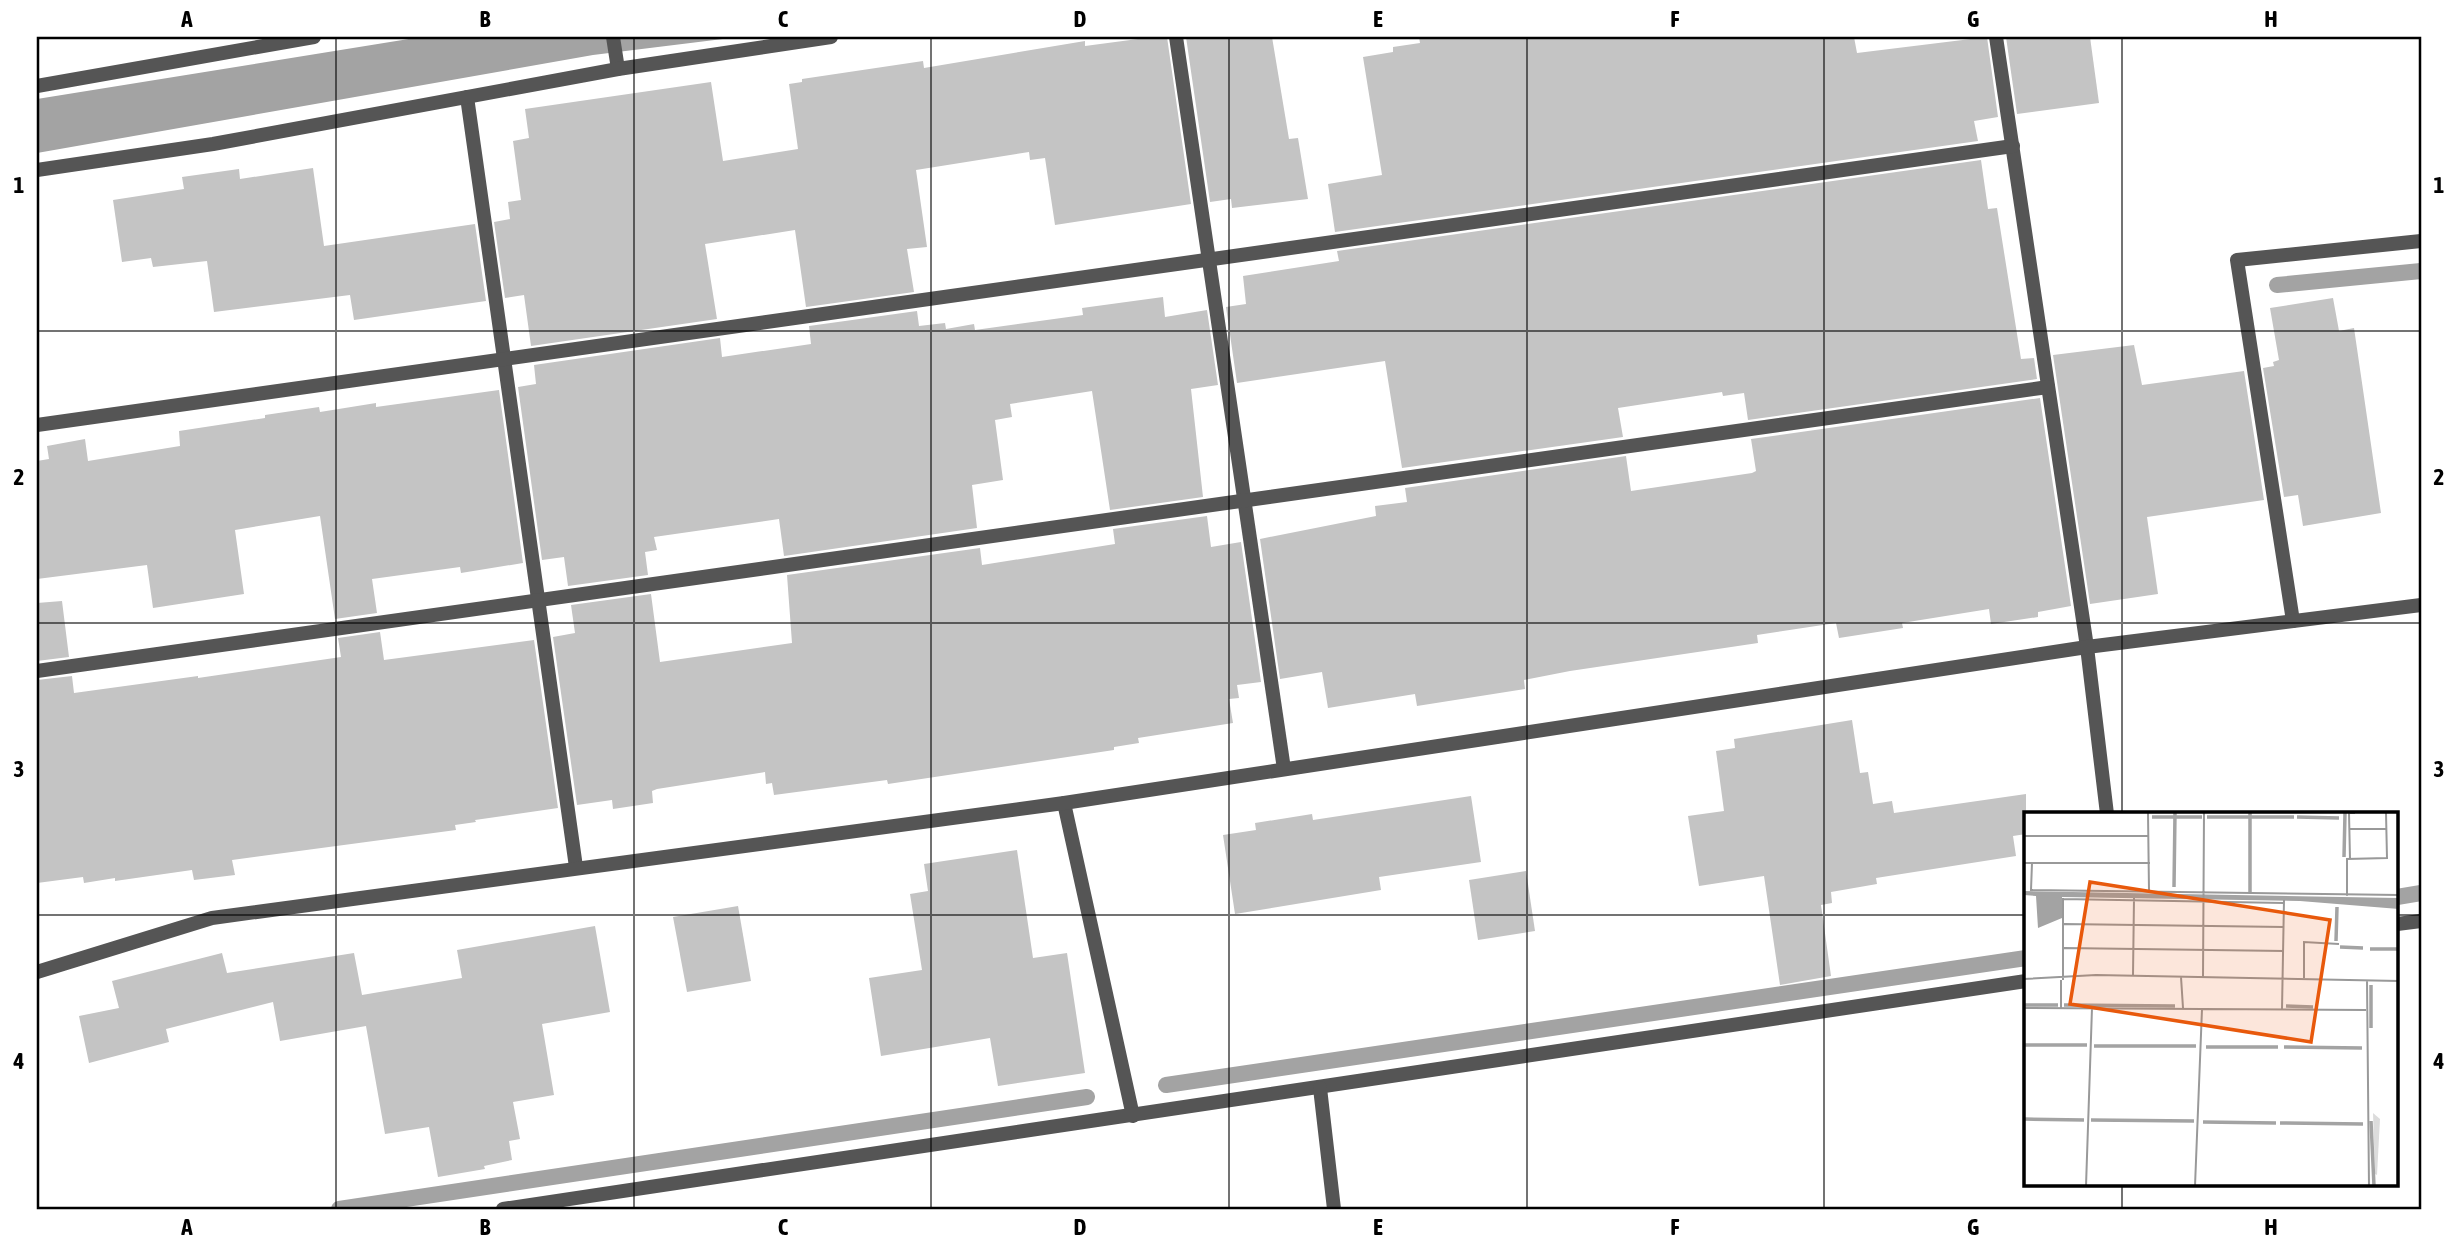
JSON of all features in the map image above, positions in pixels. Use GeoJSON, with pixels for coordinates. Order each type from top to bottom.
{"type":"FeatureCollection","features":[{"type":"Feature","properties":{"kind":"street"},"geometry":{"type":"LineString","coordinates":[[37,86],[314,37]]}},
{"type":"Feature","properties":{"kind":"street"},"geometry":{"type":"LineString","coordinates":[[613,37],[617,63]]}},
{"type":"Feature","properties":{"kind":"street"},"geometry":{"type":"LineString","coordinates":[[37,170],[213,144],[467,97],[617,63],[831,37]]}},
{"type":"Feature","properties":{"kind":"street"},"geometry":{"type":"LineString","coordinates":[[1176,37],[1284,769]]}},
{"type":"Feature","properties":{"kind":"street"},"geometry":{"type":"LineString","coordinates":[[1996,37],[2087,647],[2106,812]]}},
{"type":"Feature","properties":{"kind":"street"},"geometry":{"type":"LineString","coordinates":[[467,97],[576,867]]}},
{"type":"Feature","properties":{"kind":"street"},"geometry":{"type":"LineString","coordinates":[[37,425],[2013,146]]}},
{"type":"Feature","properties":{"kind":"street"},"geometry":{"type":"LineString","coordinates":[[2293,621],[2237,260],[2421,241]]}},
{"type":"Feature","properties":{"kind":"street"},"geometry":{"type":"LineString","coordinates":[[37,671],[2048,387]]}},
{"type":"Feature","properties":{"kind":"street"},"geometry":{"type":"LineString","coordinates":[[37,972],[212,918],[1064,803],[2087,647],[2421,605]]}},
{"type":"Feature","properties":{"kind":"street"},"geometry":{"type":"LineString","coordinates":[[1064,803],[1133,1116]]}},
{"type":"Feature","properties":{"kind":"street"},"geometry":{"type":"LineString","coordinates":[[2398,925],[2421,921]]}},
{"type":"Feature","properties":{"kind":"street"},"geometry":{"type":"LineString","coordinates":[[503,1209],[2024,981]]}},
{"type":"Feature","properties":{"kind":"street"},"geometry":{"type":"LineString","coordinates":[[1320,1088],[1334,1209]]}},
{"type":"Feature","properties":{"kind":"shaded area"},"geometry":{"type":"Polygon","coordinates":[[[421,37],[739,37],[593,55],[37,153],[37,99],[421,37]]]}},
{"type":"Feature","properties":{"kind":"building"},"geometry":{"type":"Polygon","coordinates":[[[1167,37],[1191,204],[1055,225],[1045,158],[1030,160],[1029,152],[916,170],[927,247],[907,249],[914,292],[806,307],[795,230],[705,244],[717,319],[531,346],[524,295],[505,298],[494,222],[510,219],[508,202],[521,200],[513,141],[529,138],[525,109],[711,82],[723,161],[798,149],[789,84],[802,82],[802,79],[923,61],[924,68],[1085,41],[1085,46],[1167,37]]]}},
{"type":"Feature","properties":{"kind":"building"},"geometry":{"type":"Polygon","coordinates":[[[1186,37],[1272,37],[1289,139],[1298,138],[1308,199],[1232,208],[1231,199],[1210,202],[1186,37]]]}},
{"type":"Feature","properties":{"kind":"building"},"geometry":{"type":"Polygon","coordinates":[[[1419,37],[1854,37],[1857,53],[1987,37],[1998,117],[1974,121],[1978,141],[1335,232],[1328,184],[1382,175],[1363,57],[1393,52],[1393,47],[1420,43],[1419,37]]]}},
{"type":"Feature","properties":{"kind":"building"},"geometry":{"type":"Polygon","coordinates":[[[2006,37],[2090,37],[2099,103],[2017,114],[2006,37]]]}},
{"type":"Feature","properties":{"kind":"building"},"geometry":{"type":"Polygon","coordinates":[[[1981,160],[1988,209],[1997,208],[2021,359],[2034,358],[2037,379],[1748,420],[1744,393],[1723,396],[1722,392],[1618,408],[1623,437],[1402,468],[1385,361],[1237,383],[1226,307],[1246,304],[1243,276],[1339,261],[1337,251],[1981,160]]]}},
{"type":"Feature","properties":{"kind":"building"},"geometry":{"type":"Polygon","coordinates":[[[313,168],[324,246],[475,224],[486,301],[354,320],[350,295],[214,312],[207,261],[153,267],[151,258],[122,262],[113,200],[184,189],[182,177],[239,169],[240,179],[313,168]]]}},
{"type":"Feature","properties":{"kind":"building"},"geometry":{"type":"Polygon","coordinates":[[[1163,297],[1165,317],[1207,310],[1218,385],[1191,389],[1203,497],[1110,510],[1092,391],[1010,404],[1012,417],[995,420],[1003,480],[972,485],[977,528],[784,556],[779,519],[654,537],[657,550],[645,552],[648,575],[568,586],[564,557],[542,560],[518,387],[536,384],[534,365],[720,338],[722,357],[811,344],[809,326],[917,311],[919,326],[945,323],[946,329],[974,324],[975,330],[1083,315],[1082,308],[1163,297]]]}},
{"type":"Feature","properties":{"kind":"building"},"geometry":{"type":"Polygon","coordinates":[[[2333,298],[2339,331],[2354,328],[2381,513],[2303,526],[2298,495],[2284,497],[2263,368],[2274,366],[2273,362],[2279,360],[2270,308],[2333,298]]]}},
{"type":"Feature","properties":{"kind":"building"},"geometry":{"type":"Polygon","coordinates":[[[2134,345],[2142,385],[2244,371],[2264,500],[2147,517],[2158,594],[2090,604],[2053,355],[2134,345]]]}},
{"type":"Feature","properties":{"kind":"building"},"geometry":{"type":"Polygon","coordinates":[[[499,390],[523,563],[461,573],[460,567],[372,579],[377,613],[335,619],[320,516],[235,530],[244,594],[153,608],[147,565],[37,579],[37,461],[49,459],[47,446],[85,439],[88,461],[180,446],[179,431],[265,418],[265,415],[319,407],[320,412],[376,403],[376,407],[499,390]]]}},
{"type":"Feature","properties":{"kind":"building"},"geometry":{"type":"Polygon","coordinates":[[[2040,398],[2071,606],[2038,612],[2038,617],[1991,624],[1989,609],[1902,623],[1903,628],[1839,638],[1836,623],[1757,635],[1758,643],[1570,671],[1524,680],[1525,689],[1417,706],[1415,694],[1328,708],[1322,672],[1280,679],[1260,539],[1376,516],[1375,506],[1407,502],[1405,488],[1626,456],[1631,491],[1752,473],[1756,471],[1751,439],[2040,398]]]}},
{"type":"Feature","properties":{"kind":"building"},"geometry":{"type":"Polygon","coordinates":[[[1207,516],[1211,547],[1241,542],[1261,682],[1237,685],[1239,698],[1229,699],[1233,723],[1138,738],[1139,743],[1114,747],[1114,750],[888,784],[887,780],[774,795],[772,783],[766,784],[765,772],[657,789],[652,791],[653,803],[613,809],[612,800],[577,805],[553,637],[575,633],[571,605],[651,594],[660,662],[792,643],[787,575],[980,548],[982,565],[1115,544],[1113,529],[1207,516]]]}},
{"type":"Feature","properties":{"kind":"building"},"geometry":{"type":"Polygon","coordinates":[[[62,601],[69,657],[37,661],[37,603],[62,601]]]}},
{"type":"Feature","properties":{"kind":"building"},"geometry":{"type":"Polygon","coordinates":[[[380,632],[384,660],[534,640],[558,808],[475,820],[476,822],[455,825],[456,830],[232,860],[235,875],[194,880],[192,870],[115,881],[115,878],[84,883],[83,877],[37,883],[37,680],[72,676],[74,693],[198,678],[341,657],[338,638],[380,632]]]}},
{"type":"Feature","properties":{"kind":"building"},"geometry":{"type":"Polygon","coordinates":[[[1852,720],[1860,773],[1868,772],[1873,804],[1892,801],[1894,813],[2026,794],[2024,834],[2013,836],[2016,856],[1876,878],[1877,884],[1831,892],[1832,903],[1821,905],[1831,976],[1780,985],[1764,876],[1699,886],[1688,816],[1724,811],[1716,751],[1735,748],[1734,739],[1852,720]]]}},
{"type":"Feature","properties":{"kind":"building"},"geometry":{"type":"Polygon","coordinates":[[[1471,796],[1481,862],[1379,877],[1381,890],[1235,914],[1223,835],[1256,830],[1255,823],[1312,814],[1313,820],[1471,796]]]}},
{"type":"Feature","properties":{"kind":"building"},"geometry":{"type":"Polygon","coordinates":[[[1017,850],[1033,958],[1067,953],[1085,1073],[998,1086],[990,1038],[881,1056],[869,978],[922,970],[910,894],[928,891],[924,864],[1017,850]]]}},
{"type":"Feature","properties":{"kind":"building"},"geometry":{"type":"Polygon","coordinates":[[[1526,871],[1535,931],[1478,940],[1469,880],[1526,871]]]}},
{"type":"Feature","properties":{"kind":"building"},"geometry":{"type":"Polygon","coordinates":[[[738,906],[751,981],[687,992],[673,917],[738,906]]]}},
{"type":"Feature","properties":{"kind":"building"},"geometry":{"type":"Polygon","coordinates":[[[595,926],[610,1012],[542,1024],[554,1095],[513,1102],[520,1139],[509,1141],[512,1160],[484,1166],[485,1169],[438,1177],[429,1127],[385,1134],[366,1026],[280,1041],[273,1002],[166,1029],[169,1042],[89,1063],[79,1016],[119,1008],[112,981],[222,953],[227,973],[354,953],[362,995],[462,978],[457,950],[595,926]]]}},
{"type":"Feature","properties":{"kind":"waterway"},"geometry":{"type":"LineString","coordinates":[[2277,285],[2421,271]]}},
{"type":"Feature","properties":{"kind":"waterway"},"geometry":{"type":"LineString","coordinates":[[2398,897],[2421,893]]}},
{"type":"Feature","properties":{"kind":"waterway"},"geometry":{"type":"LineString","coordinates":[[1166,1085],[2024,958]]}},
{"type":"Feature","properties":{"kind":"waterway"},"geometry":{"type":"LineString","coordinates":[[339,1209],[1087,1097]]}}]}
